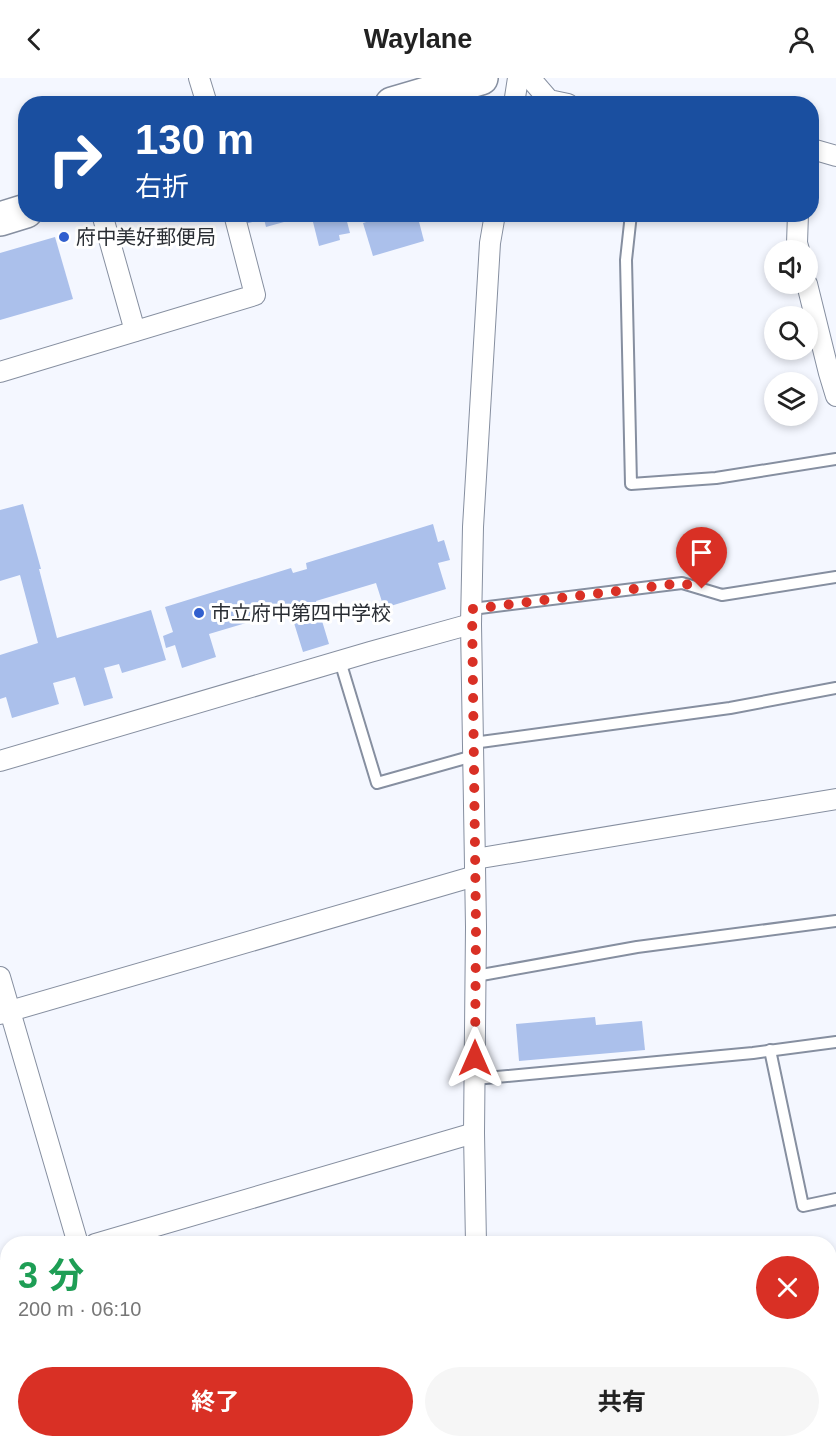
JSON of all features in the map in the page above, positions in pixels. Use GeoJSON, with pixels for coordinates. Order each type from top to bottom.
{"type":"FeatureCollection","features":[{"type":"Feature","properties":{"kind":"highway"},"geometry":{"type":"LineString","coordinates":[[419,96],[481,78]]}},
{"type":"Feature","properties":{"kind":"highway"},"geometry":{"type":"LineString","coordinates":[[0,219],[18,213]]}},
{"type":"Feature","properties":{"kind":"street"},"geometry":{"type":"LineString","coordinates":[[199,78],[205,96]]}},
{"type":"Feature","properties":{"kind":"street"},"geometry":{"type":"LineString","coordinates":[[516,96],[518,78]]}},
{"type":"Feature","properties":{"kind":"street"},"geometry":{"type":"LineString","coordinates":[[530,78],[546,96]]}},
{"type":"Feature","properties":{"kind":"street"},"geometry":{"type":"LineString","coordinates":[[819,151],[836,156]]}},
{"type":"Feature","properties":{"kind":"street"},"geometry":{"type":"LineString","coordinates":[[104,222],[135,331]]}},
{"type":"Feature","properties":{"kind":"street"},"geometry":{"type":"LineString","coordinates":[[0,372],[255,295],[236,222]]}},
{"type":"Feature","properties":{"kind":"street"},"geometry":{"type":"LineString","coordinates":[[476,1236],[473,527],[490,243],[494,222]]}},
{"type":"Feature","properties":{"kind":"street"},"geometry":{"type":"LineString","coordinates":[[797,240],[798,222]]}},
{"type":"Feature","properties":{"kind":"street"},"geometry":{"type":"LineString","coordinates":[[809,294],[836,396]]}},
{"type":"Feature","properties":{"kind":"street"},"geometry":{"type":"LineString","coordinates":[[0,761],[340,661],[472,616]]}},
{"type":"Feature","properties":{"kind":"street"},"geometry":{"type":"LineString","coordinates":[[5,1013],[475,867],[836,799]]}},
{"type":"Feature","properties":{"kind":"street"},"geometry":{"type":"LineString","coordinates":[[0,977],[5,1013],[75,1236]]}},
{"type":"Feature","properties":{"kind":"street"},"geometry":{"type":"LineString","coordinates":[[122,1236],[474,1133]]}},
{"type":"Feature","properties":{"kind":"lane"},"geometry":{"type":"LineString","coordinates":[[630,222],[626,260],[631,484],[716,478],[836,459]]}},
{"type":"Feature","properties":{"kind":"lane"},"geometry":{"type":"LineString","coordinates":[[472,616],[682,583],[722,595],[836,577]]}},
{"type":"Feature","properties":{"kind":"lane"},"geometry":{"type":"LineString","coordinates":[[340,661],[377,783],[473,750],[730,708],[836,688]]}},
{"type":"Feature","properties":{"kind":"lane"},"geometry":{"type":"LineString","coordinates":[[476,976],[637,947],[836,921]]}},
{"type":"Feature","properties":{"kind":"lane"},"geometry":{"type":"LineString","coordinates":[[475,1079],[836,1042]]}},
{"type":"Feature","properties":{"kind":"lane"},"geometry":{"type":"LineString","coordinates":[[770,1050],[803,1206],[836,1199]]}},
{"type":"Feature","properties":{"kind":"building"},"geometry":{"type":"Polygon","coordinates":[[[265,222],[284,222],[266,227],[265,222]]]}},
{"type":"Feature","properties":{"kind":"building"},"geometry":{"type":"Polygon","coordinates":[[[313,222],[347,222],[350,233],[339,235],[340,240],[319,246],[313,222]]]}},
{"type":"Feature","properties":{"kind":"building"},"geometry":{"type":"Polygon","coordinates":[[[419,222],[424,241],[373,256],[363,223],[419,222]]]}},
{"type":"Feature","properties":{"kind":"building"},"geometry":{"type":"Polygon","coordinates":[[[55,237],[73,299],[0,320],[0,253],[55,237]]]}},
{"type":"Feature","properties":{"kind":"building"},"geometry":{"type":"Polygon","coordinates":[[[23,504],[57,638],[151,610],[166,660],[122,673],[119,664],[104,668],[113,698],[84,706],[75,677],[53,683],[59,704],[12,718],[6,697],[0,699],[0,655],[38,643],[20,575],[0,581],[0,510],[23,504]]]}},
{"type":"Feature","properties":{"kind":"building","name":"市立府中第四中学校"},"geometry":{"type":"Polygon","coordinates":[[[433,524],[438,542],[444,540],[450,560],[438,563],[446,589],[384,608],[376,583],[316,601],[329,644],[303,652],[294,623],[303,620],[299,607],[209,634],[216,657],[182,668],[175,645],[166,648],[163,636],[173,632],[165,607],[291,568],[293,573],[307,569],[306,563],[433,524]]]}},
{"type":"Feature","properties":{"kind":"building"},"geometry":{"type":"Polygon","coordinates":[[[595,1017],[596,1025],[642,1021],[645,1050],[519,1061],[516,1024],[595,1017]]]}},
{"type":"Feature","properties":{"kind":"place","name":"府中美好郵便局"},"geometry":{"type":"Point","coordinates":[64,237]}},
{"type":"Feature","properties":{"kind":"place","name":"市立府中第四中学校"},"geometry":{"type":"Point","coordinates":[199,613]}},
{"type":"Feature","properties":{"kind":"route"},"geometry":{"type":"LineString","coordinates":[[475,1058],[476,927],[472,609],[682,583],[702,589]]}}]}
